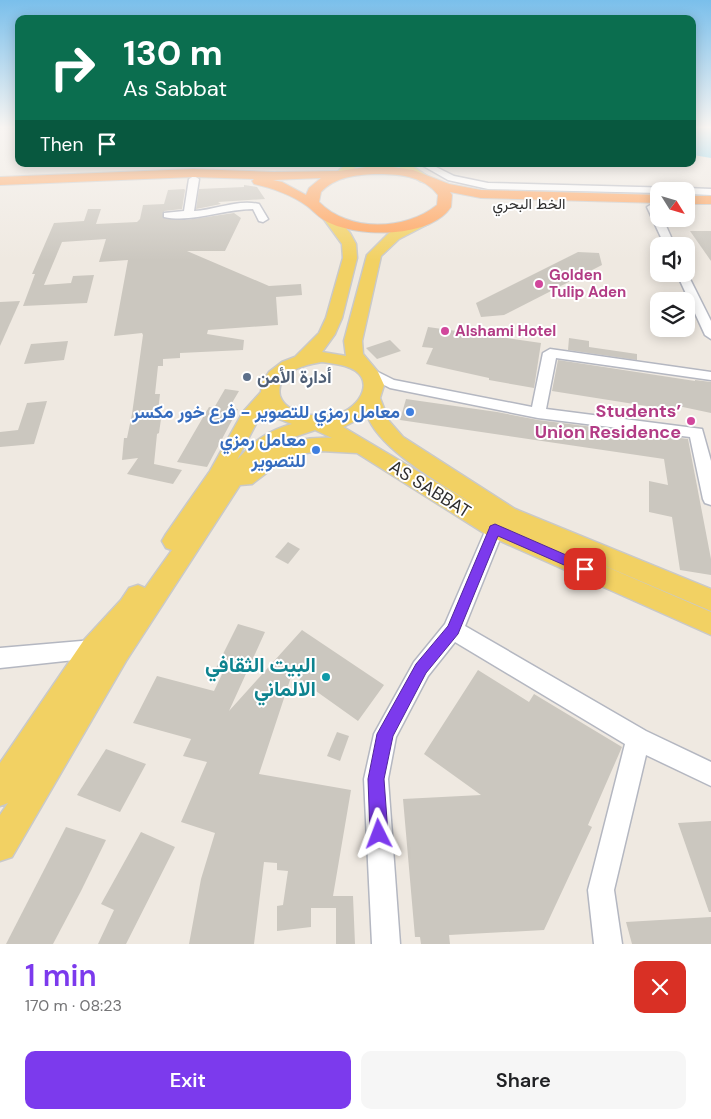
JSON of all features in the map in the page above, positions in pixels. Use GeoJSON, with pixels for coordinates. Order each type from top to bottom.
{"type":"FeatureCollection","features":[{"type":"Feature","properties":{"kind":"highway","name":"الخط البحري"},"geometry":{"type":"LineString","coordinates":[[340,175],[360,171]]}},
{"type":"Feature","properties":{"kind":"highway","name":"الخط البحري"},"geometry":{"type":"LineString","coordinates":[[392,171],[426,174],[446,187],[481,194],[650,204]]}},
{"type":"Feature","properties":{"kind":"highway"},"geometry":{"type":"LineString","coordinates":[[0,182],[193,173],[273,176],[340,175]]}},
{"type":"Feature","properties":{"kind":"highway"},"geometry":{"type":"LineString","coordinates":[[426,174],[440,187],[446,199],[444,207],[427,219]]}},
{"type":"Feature","properties":{"kind":"highway"},"geometry":{"type":"LineString","coordinates":[[312,203],[312,195],[317,187],[340,175]]}},
{"type":"Feature","properties":{"kind":"highway"},"geometry":{"type":"LineString","coordinates":[[0,188],[233,178],[277,185],[312,203],[318,211],[330,218],[356,226],[376,228],[396,227],[456,209]]}},
{"type":"Feature","properties":{"kind":"highway"},"geometry":{"type":"LineString","coordinates":[[695,200],[711,200]]}},
{"type":"Feature","properties":{"kind":"highway","name":"الخط البحري"},"geometry":{"type":"LineString","coordinates":[[472,206],[506,202],[650,204]]}},
{"type":"Feature","properties":{"kind":"highway"},"geometry":{"type":"LineString","coordinates":[[695,207],[711,208]]}},
{"type":"Feature","properties":{"kind":"main road"},"geometry":{"type":"LineString","coordinates":[[340,175],[345,171]]}},
{"type":"Feature","properties":{"kind":"main road"},"geometry":{"type":"LineString","coordinates":[[316,423],[296,419],[280,411],[272,400],[270,393],[271,386],[278,373],[302,360],[328,334],[337,309],[350,258],[348,244],[343,233],[330,218]]}},
{"type":"Feature","properties":{"kind":"main road"},"geometry":{"type":"LineString","coordinates":[[0,790],[93,649],[137,610],[219,502],[233,479],[260,447],[284,432],[316,423],[346,419],[362,411],[372,400],[375,388],[374,382],[354,354],[353,342],[374,255],[394,236],[427,219]]}},
{"type":"Feature","properties":{"kind":"main road"},"geometry":{"type":"LineString","coordinates":[[302,360],[322,357],[342,359],[366,370]]}},
{"type":"Feature","properties":{"kind":"main road"},"geometry":{"type":"LineString","coordinates":[[0,845],[116,652],[137,610],[218,476],[250,417],[270,393]]}},
{"type":"Feature","properties":{"kind":"main road","name":"AS SABBAT"},"geometry":{"type":"LineString","coordinates":[[372,400],[380,423],[396,442],[507,515],[711,600]]}},
{"type":"Feature","properties":{"kind":"main road","name":"AS SABBAT"},"geometry":{"type":"LineString","coordinates":[[316,423],[340,433],[495,529],[711,624]]}},
{"type":"Feature","properties":{"kind":"main road"},"geometry":{"type":"LineString","coordinates":[[219,502],[239,483],[278,454],[313,443],[337,444],[366,449]]}},
{"type":"Feature","properties":{"kind":"street"},"geometry":{"type":"LineString","coordinates":[[426,174],[441,174],[476,185],[514,188],[650,191]]}},
{"type":"Feature","properties":{"kind":"street"},"geometry":{"type":"LineString","coordinates":[[188,215],[194,179]]}},
{"type":"Feature","properties":{"kind":"street"},"geometry":{"type":"LineString","coordinates":[[695,192],[711,192]]}},
{"type":"Feature","properties":{"kind":"street"},"geometry":{"type":"LineString","coordinates":[[168,216],[256,206],[263,219]]}},
{"type":"Feature","properties":{"kind":"street"},"geometry":{"type":"LineString","coordinates":[[687,282],[711,335]]}},
{"type":"Feature","properties":{"kind":"street"},"geometry":{"type":"LineString","coordinates":[[538,413],[550,354],[711,376]]}},
{"type":"Feature","properties":{"kind":"street"},"geometry":{"type":"LineString","coordinates":[[366,370],[390,384],[538,413],[697,433],[711,499]]}},
{"type":"Feature","properties":{"kind":"street"},"geometry":{"type":"LineString","coordinates":[[386,944],[376,779],[385,734],[421,669],[453,630],[495,529]]}},
{"type":"Feature","properties":{"kind":"street"},"geometry":{"type":"LineString","coordinates":[[453,630],[638,739],[711,774]]}},
{"type":"Feature","properties":{"kind":"street"},"geometry":{"type":"LineString","coordinates":[[0,658],[93,649]]}},
{"type":"Feature","properties":{"kind":"street"},"geometry":{"type":"LineString","coordinates":[[608,944],[601,890],[638,739]]}},
{"type":"Feature","properties":{"kind":"building"},"geometry":{"type":"Polygon","coordinates":[[[244,185],[257,187],[265,199],[218,202],[221,204],[196,209],[199,189],[244,187],[244,185]]]}},
{"type":"Feature","properties":{"kind":"building"},"geometry":{"type":"Polygon","coordinates":[[[184,189],[182,209],[164,211],[163,218],[186,220],[234,213],[241,218],[225,251],[187,251],[269,286],[301,284],[302,295],[276,297],[278,325],[208,330],[207,334],[244,340],[243,350],[180,353],[180,358],[163,359],[163,366],[158,366],[155,394],[160,394],[158,412],[162,412],[159,433],[157,434],[154,464],[182,470],[173,484],[127,474],[138,458],[122,460],[124,438],[127,438],[132,414],[143,335],[142,333],[114,336],[128,260],[99,262],[106,239],[62,242],[44,285],[71,283],[73,276],[94,275],[87,303],[23,306],[35,274],[32,274],[54,223],[84,221],[88,209],[101,209],[96,224],[137,222],[140,219],[143,205],[164,204],[168,190],[184,189]]]}},
{"type":"Feature","properties":{"kind":"building"},"geometry":{"type":"Polygon","coordinates":[[[690,231],[711,231],[711,261],[695,237],[690,231]]]}},
{"type":"Feature","properties":{"kind":"building","name":"Golden Tulip Aden"},"geometry":{"type":"Polygon","coordinates":[[[578,252],[599,253],[602,265],[504,315],[481,317],[476,303],[578,252]]]}},
{"type":"Feature","properties":{"kind":"building"},"geometry":{"type":"Polygon","coordinates":[[[20,301],[0,346],[0,302],[20,301]]]}},
{"type":"Feature","properties":{"kind":"building"},"geometry":{"type":"Polygon","coordinates":[[[428,327],[541,343],[534,388],[489,380],[489,378],[426,364],[433,348],[422,347],[428,327]]]}},
{"type":"Feature","properties":{"kind":"building"},"geometry":{"type":"Polygon","coordinates":[[[569,338],[589,341],[589,347],[637,354],[637,360],[568,350],[569,338]]]}},
{"type":"Feature","properties":{"kind":"building"},"geometry":{"type":"Polygon","coordinates":[[[390,340],[401,351],[377,359],[366,348],[390,340]]]}},
{"type":"Feature","properties":{"kind":"building"},"geometry":{"type":"Polygon","coordinates":[[[68,341],[64,360],[24,364],[31,344],[68,341]]]}},
{"type":"Feature","properties":{"kind":"building"},"geometry":{"type":"Polygon","coordinates":[[[558,360],[711,382],[711,413],[678,406],[678,411],[552,391],[558,360]]]}},
{"type":"Feature","properties":{"kind":"building"},"geometry":{"type":"Polygon","coordinates":[[[225,389],[239,391],[229,408],[238,409],[207,467],[177,462],[209,407],[214,408],[225,389]]]}},
{"type":"Feature","properties":{"kind":"building"},"geometry":{"type":"Polygon","coordinates":[[[406,399],[538,420],[688,439],[711,559],[711,575],[680,570],[672,517],[649,512],[649,481],[668,485],[664,459],[400,420],[406,399]]]}},
{"type":"Feature","properties":{"kind":"building"},"geometry":{"type":"Polygon","coordinates":[[[47,401],[34,444],[0,447],[0,432],[18,430],[27,403],[47,401]]]}},
{"type":"Feature","properties":{"kind":"building"},"geometry":{"type":"Polygon","coordinates":[[[288,542],[300,549],[288,564],[275,557],[288,542]]]}},
{"type":"Feature","properties":{"kind":"building"},"geometry":{"type":"Polygon","coordinates":[[[238,624],[265,632],[229,711],[302,630],[384,685],[358,721],[292,674],[259,774],[351,790],[333,896],[353,896],[355,944],[336,944],[336,908],[311,908],[311,927],[277,931],[277,906],[283,905],[288,871],[277,870],[277,863],[264,862],[254,944],[189,944],[201,879],[215,833],[181,822],[207,762],[183,756],[191,739],[133,723],[157,676],[214,691],[224,670],[216,668],[238,624]]]}},
{"type":"Feature","properties":{"kind":"building"},"geometry":{"type":"Polygon","coordinates":[[[478,670],[529,702],[534,694],[622,747],[588,825],[592,827],[544,930],[449,935],[450,944],[421,944],[420,937],[415,937],[403,799],[481,795],[424,754],[478,670]]]}},
{"type":"Feature","properties":{"kind":"building"},"geometry":{"type":"Polygon","coordinates":[[[337,732],[349,736],[340,761],[327,756],[337,732]]]}},
{"type":"Feature","properties":{"kind":"building"},"geometry":{"type":"Polygon","coordinates":[[[106,749],[146,764],[120,812],[77,795],[106,749]]]}},
{"type":"Feature","properties":{"kind":"building"},"geometry":{"type":"Polygon","coordinates":[[[711,821],[711,912],[709,912],[678,823],[711,821]]]}},
{"type":"Feature","properties":{"kind":"building"},"geometry":{"type":"Polygon","coordinates":[[[66,827],[106,840],[81,891],[53,944],[6,944],[66,827]]]}},
{"type":"Feature","properties":{"kind":"building"},"geometry":{"type":"Polygon","coordinates":[[[141,832],[175,847],[126,944],[98,944],[114,910],[101,904],[141,832]]]}},
{"type":"Feature","properties":{"kind":"building"},"geometry":{"type":"Polygon","coordinates":[[[711,917],[711,944],[632,944],[626,922],[711,917]]]}},
{"type":"Feature","properties":{"kind":"place","name":"Golden Tulip Aden"},"geometry":{"type":"Point","coordinates":[539,284]}},
{"type":"Feature","properties":{"kind":"place","name":"Alshami Hotel"},"geometry":{"type":"Point","coordinates":[445,331]}},
{"type":"Feature","properties":{"kind":"place","name":"أدارة الأمن"},"geometry":{"type":"Point","coordinates":[247,377]}},
{"type":"Feature","properties":{"kind":"place","name":"معامل رمزي للتصوير - فرع خور مكسر"},"geometry":{"type":"Point","coordinates":[410,412]}},
{"type":"Feature","properties":{"kind":"place","name":"Students’ Union Residence"},"geometry":{"type":"Point","coordinates":[691,421]}},
{"type":"Feature","properties":{"kind":"place","name":"معامل رمزي للتصوير"},"geometry":{"type":"Point","coordinates":[316,450]}},
{"type":"Feature","properties":{"kind":"place","name":"البيت الثقافي الالماني"},"geometry":{"type":"Point","coordinates":[326,677]}},
{"type":"Feature","properties":{"kind":"route"},"geometry":{"type":"LineString","coordinates":[[379,834],[376,779],[385,734],[421,669],[453,630],[495,529],[585,569]]}}]}
